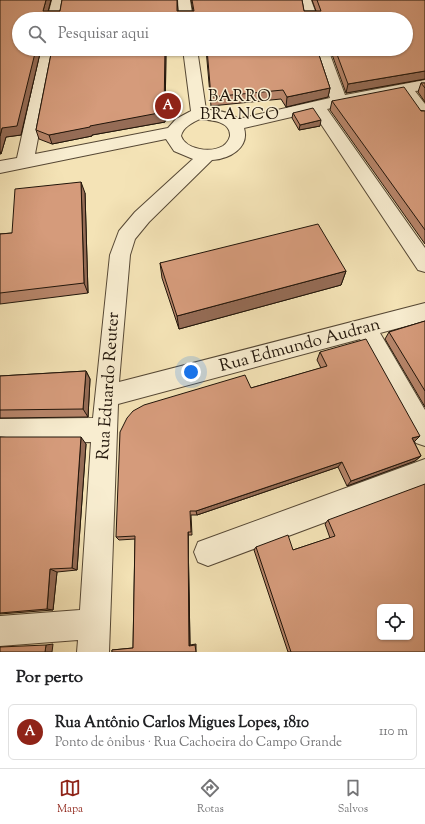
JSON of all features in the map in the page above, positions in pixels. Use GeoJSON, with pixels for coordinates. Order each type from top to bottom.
{"type":"FeatureCollection","features":[{"type":"Feature","properties":{"kind":"street"},"geometry":{"type":"LineString","coordinates":[[55,12],[58,0]]}},
{"type":"Feature","properties":{"kind":"street"},"geometry":{"type":"LineString","coordinates":[[184,0],[185,12]]}},
{"type":"Feature","properties":{"kind":"street"},"geometry":{"type":"LineString","coordinates":[[305,0],[309,12]]}},
{"type":"Feature","properties":{"kind":"street"},"geometry":{"type":"LineString","coordinates":[[25,162],[47,56]]}},
{"type":"Feature","properties":{"kind":"street"},"geometry":{"type":"LineString","coordinates":[[191,56],[199,114]]}},
{"type":"Feature","properties":{"kind":"street"},"geometry":{"type":"LineString","coordinates":[[323,56],[339,101]]}},
{"type":"Feature","properties":{"kind":"street"},"geometry":{"type":"LineString","coordinates":[[236,125],[339,101],[425,85]]}},
{"type":"Feature","properties":{"kind":"street"},"geometry":{"type":"LineString","coordinates":[[405,89],[425,115]]}},
{"type":"Feature","properties":{"kind":"street"},"geometry":{"type":"LineString","coordinates":[[317,106],[425,264]]}},
{"type":"Feature","properties":{"kind":"street"},"geometry":{"type":"LineString","coordinates":[[199,114],[220,115],[236,125],[239,132],[238,139],[234,146],[226,151],[207,155],[194,154],[178,145],[174,139],[174,132],[182,121],[199,114]]}},
{"type":"Feature","properties":{"kind":"street"},"geometry":{"type":"LineString","coordinates":[[0,167],[174,132]]}},
{"type":"Feature","properties":{"kind":"street","name":"Rua Eduardo Reuter"},"geometry":{"type":"LineString","coordinates":[[93,638],[106,396],[120,255],[126,236],[142,217],[207,155]]}},
{"type":"Feature","properties":{"kind":"street","name":"Rua Edmundo Audran"},"geometry":{"type":"LineString","coordinates":[[106,396],[366,329],[425,312]]}},
{"type":"Feature","properties":{"kind":"street"},"geometry":{"type":"LineString","coordinates":[[366,329],[425,434]]}},
{"type":"Feature","properties":{"kind":"street"},"geometry":{"type":"LineString","coordinates":[[0,431],[105,430]]}},
{"type":"Feature","properties":{"kind":"street"},"geometry":{"type":"LineString","coordinates":[[208,552],[425,472]]}},
{"type":"Feature","properties":{"kind":"street"},"geometry":{"type":"LineString","coordinates":[[0,631],[93,638]]}},
{"type":"Feature","properties":{"kind":"building"},"geometry":{"type":"Polygon","coordinates":[[[0,0],[46,0],[43,11],[60,11],[62,0],[177,0],[177,11],[194,11],[192,0],[302,0],[304,11],[321,11],[317,0],[425,0],[425,71],[348,84],[338,56],[413,56],[413,12],[12,12],[12,56],[34,56],[17,126],[2,128],[0,136],[0,0]]]}},
{"type":"Feature","properties":{"kind":"building"},"geometry":{"type":"Polygon","coordinates":[[[51,56],[165,56],[164,112],[49,135],[36,130],[51,56]]]}},
{"type":"Feature","properties":{"kind":"building"},"geometry":{"type":"Polygon","coordinates":[[[208,56],[319,56],[330,88],[287,97],[283,90],[211,97],[208,56]]]}},
{"type":"Feature","properties":{"kind":"building"},"geometry":{"type":"Polygon","coordinates":[[[404,87],[421,111],[425,111],[425,230],[332,101],[404,87]]]}},
{"type":"Feature","properties":{"kind":"building"},"geometry":{"type":"Polygon","coordinates":[[[313,108],[321,120],[300,125],[293,113],[313,108]]]}},
{"type":"Feature","properties":{"kind":"building"},"geometry":{"type":"Polygon","coordinates":[[[81,182],[84,283],[0,293],[0,234],[12,233],[15,189],[81,182]]]}},
{"type":"Feature","properties":{"kind":"building"},"geometry":{"type":"Polygon","coordinates":[[[318,224],[346,271],[177,316],[160,263],[318,224]]]}},
{"type":"Feature","properties":{"kind":"building"},"geometry":{"type":"Polygon","coordinates":[[[425,321],[425,391],[389,332],[425,321]]]}},
{"type":"Feature","properties":{"kind":"building"},"geometry":{"type":"Polygon","coordinates":[[[366,339],[420,436],[412,438],[421,456],[351,481],[342,462],[196,511],[190,511],[191,532],[188,532],[189,646],[195,645],[196,652],[112,652],[112,650],[133,648],[135,536],[116,537],[120,432],[127,418],[133,411],[144,405],[245,375],[251,388],[327,366],[320,352],[366,339]]]}},
{"type":"Feature","properties":{"kind":"building"},"geometry":{"type":"Polygon","coordinates":[[[86,371],[83,409],[0,410],[0,376],[86,371]]]}},
{"type":"Feature","properties":{"kind":"building"},"geometry":{"type":"Polygon","coordinates":[[[0,437],[81,437],[72,568],[50,569],[47,609],[0,613],[0,437]]]}},
{"type":"Feature","properties":{"kind":"building"},"geometry":{"type":"Polygon","coordinates":[[[425,484],[425,652],[291,652],[256,547],[288,535],[293,550],[335,536],[328,520],[425,484]]]}},
{"type":"Feature","properties":{"kind":"building"},"geometry":{"type":"Polygon","coordinates":[[[46,645],[45,652],[0,652],[0,647],[46,645]]]}},
{"type":"Feature","properties":{"kind":"place","name":"Rua Antônio Carlos Migues Lopes, 1810"},"geometry":{"type":"Point","coordinates":[168,106]}},
{"type":"Feature","properties":{"kind":"district","name":"BARRO BRANCO"},"geometry":{"type":"Point","coordinates":[240,106]}}]}
